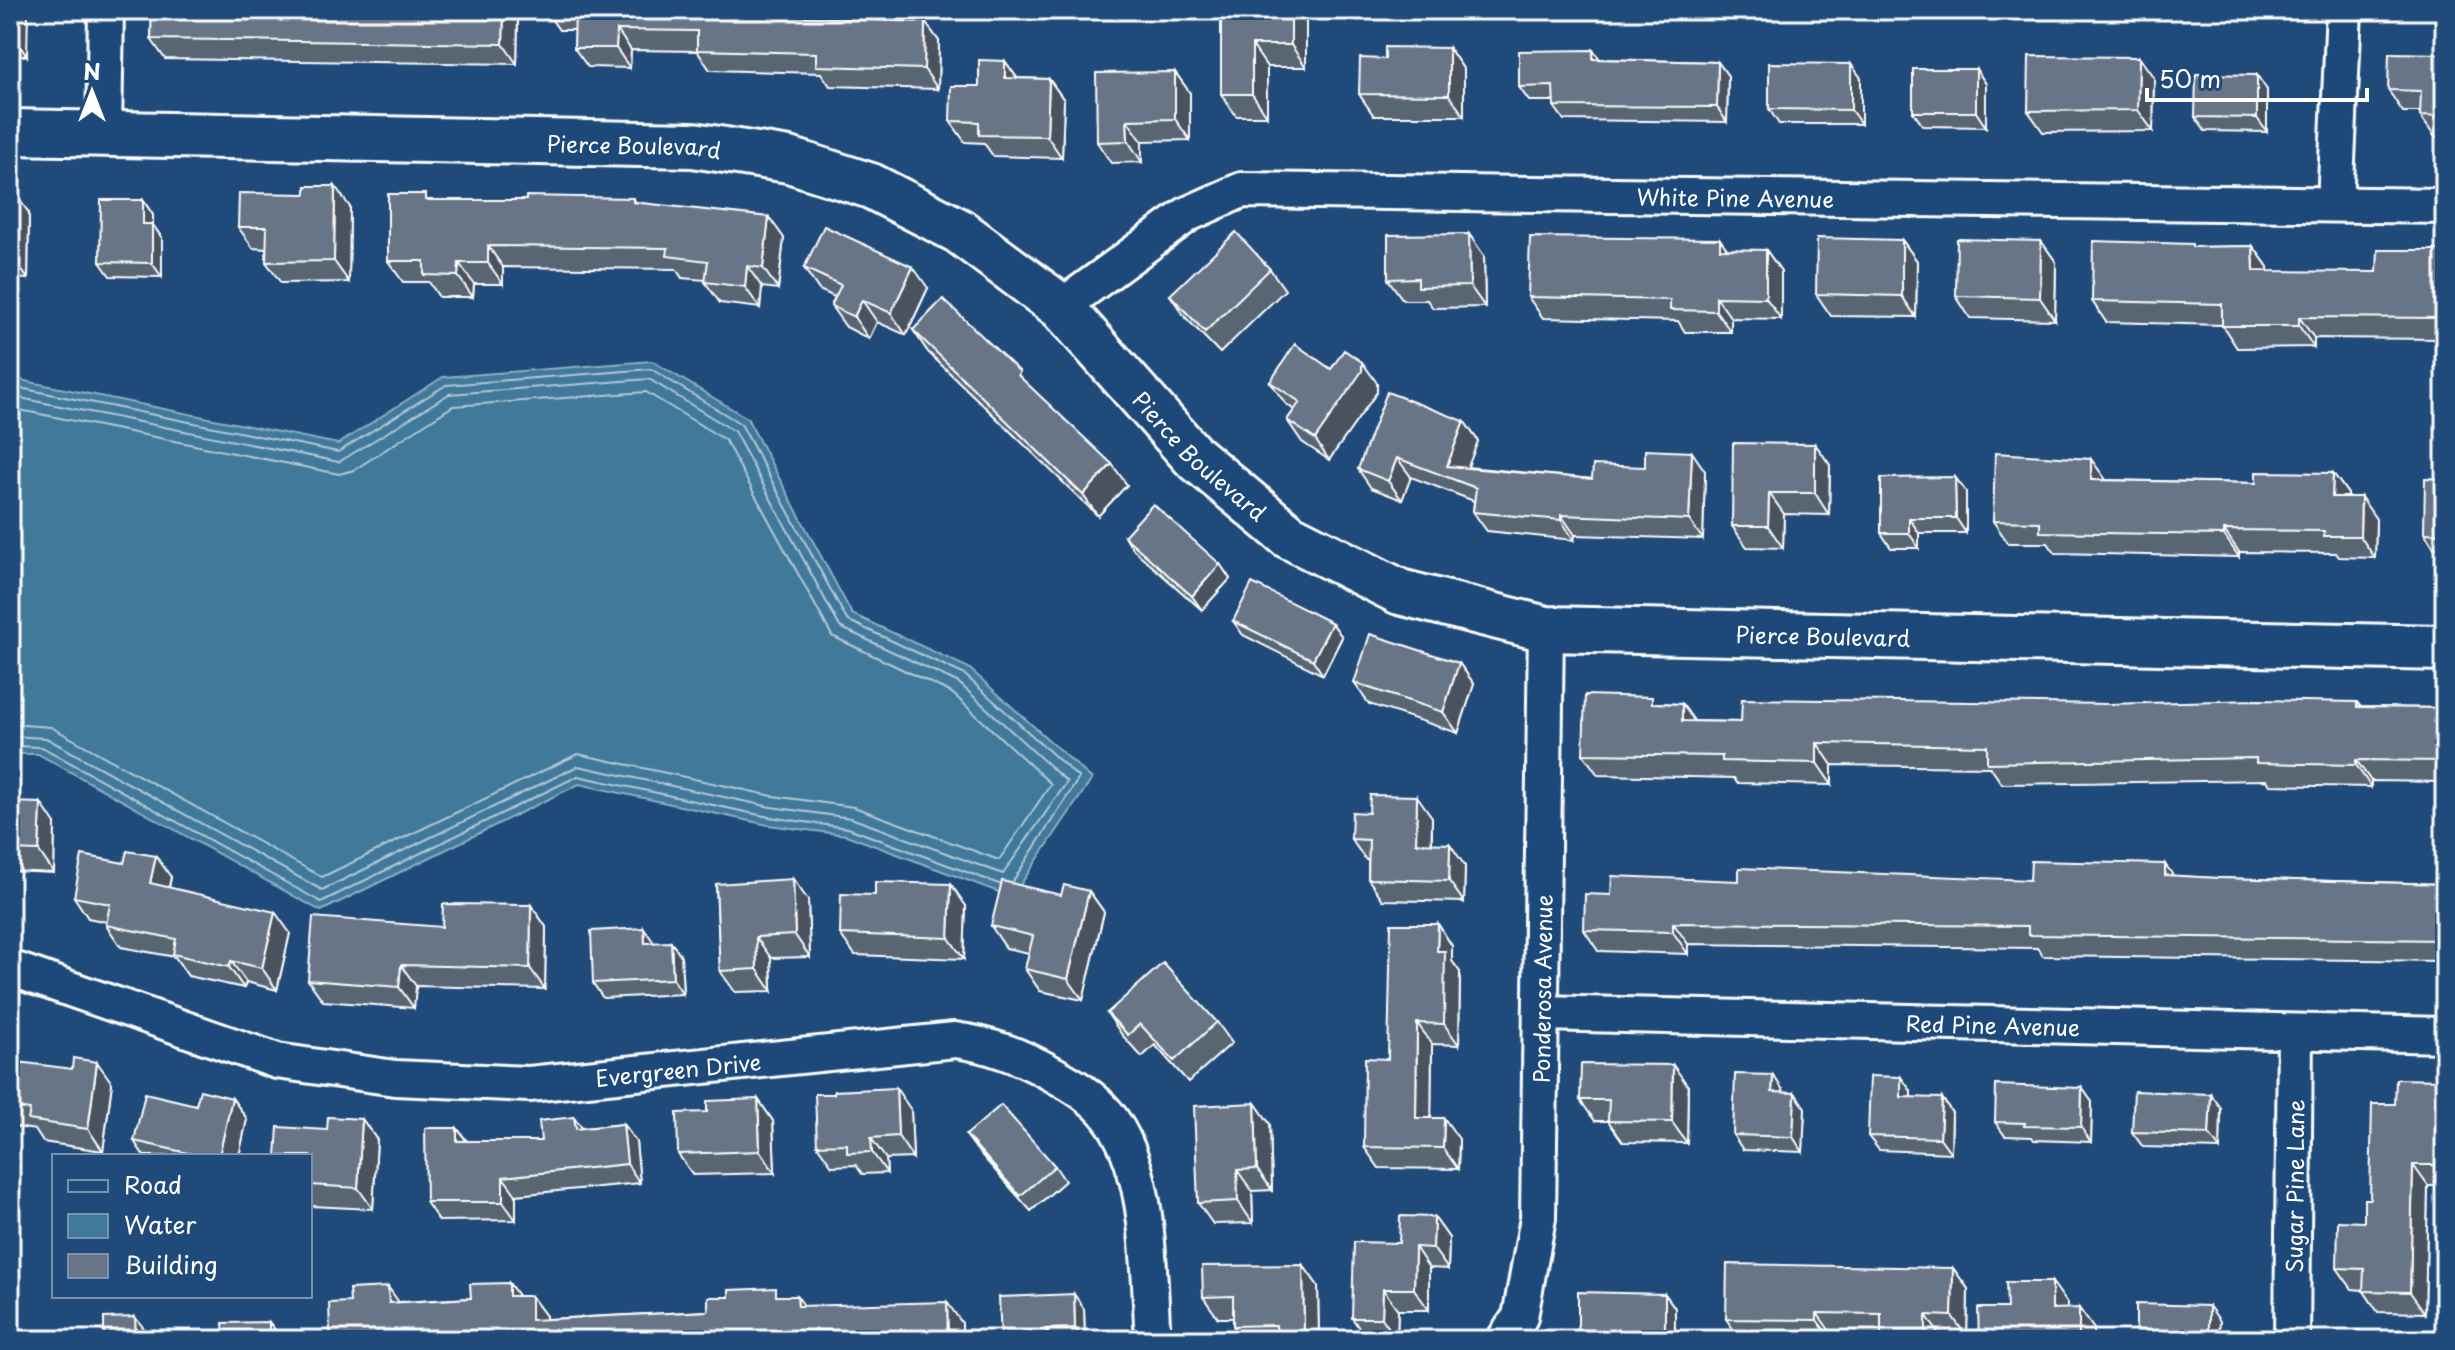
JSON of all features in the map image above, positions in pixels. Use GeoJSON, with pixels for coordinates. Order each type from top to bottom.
{"type":"FeatureCollection","features":[{"type":"Feature","properties":{"kind":"street"},"geometry":{"type":"LineString","coordinates":[[104,133],[106,10]]}},
{"type":"Feature","properties":{"kind":"street"},"geometry":{"type":"LineString","coordinates":[[2335,204],[2344,10]]}},
{"type":"Feature","properties":{"kind":"street","name":"Pierce Boulevard"},"geometry":{"type":"LineString","coordinates":[[10,132],[693,145],[789,160],[871,186],[959,231],[1061,307],[1193,456],[1289,536],[1400,592],[1546,629],[2445,648]]}},
{"type":"Feature","properties":{"kind":"street","name":"White Pine Avenue"},"geometry":{"type":"LineString","coordinates":[[1061,307],[1188,214],[1242,190],[2445,206]]}},
{"type":"Feature","properties":{"kind":"street","name":"Ponderosa Avenue"},"geometry":{"type":"LineString","coordinates":[[1504,1340],[1520,1317],[1538,1218],[1546,629]]}},
{"type":"Feature","properties":{"kind":"street","name":"Evergreen Drive"},"geometry":{"type":"LineString","coordinates":[[10,968],[277,1061],[395,1078],[529,1084],[955,1040],[995,1046],[1084,1091],[1108,1115],[1125,1143],[1143,1208],[1153,1340]]}},
{"type":"Feature","properties":{"kind":"street","name":"Red Pine Avenue"},"geometry":{"type":"LineString","coordinates":[[1541,1013],[2445,1035]]}},
{"type":"Feature","properties":{"kind":"street","name":"Sugar Pine Lane"},"geometry":{"type":"LineString","coordinates":[[2292,1340],[2295,1032]]}},
{"type":"Feature","properties":{"kind":"water"},"geometry":{"type":"Polygon","coordinates":[[[652,361],[747,418],[852,614],[969,668],[1092,779],[1012,897],[846,835],[768,825],[579,784],[321,911],[38,754],[10,754],[10,378],[338,444],[443,377],[652,361]]]}},
{"type":"Feature","properties":{"kind":"building"},"geometry":{"type":"Polygon","coordinates":[[[10,10],[18,10],[17,42],[10,41],[10,10]]]}},
{"type":"Feature","properties":{"kind":"building"},"geometry":{"type":"Polygon","coordinates":[[[152,10],[504,10],[503,44],[151,39],[152,10]]]}},
{"type":"Feature","properties":{"kind":"building"},"geometry":{"type":"Polygon","coordinates":[[[575,10],[780,10],[779,16],[850,18],[851,10],[878,10],[877,20],[925,22],[924,69],[816,66],[816,53],[697,50],[697,31],[617,30],[616,48],[574,48],[575,10]]]}},
{"type":"Feature","properties":{"kind":"building"},"geometry":{"type":"Polygon","coordinates":[[[1221,10],[1291,10],[1291,45],[1252,45],[1252,94],[1221,94],[1221,10]]]}},
{"type":"Feature","properties":{"kind":"building"},"geometry":{"type":"Polygon","coordinates":[[[1385,47],[1449,48],[1449,95],[1359,94],[1360,58],[1385,59],[1385,47]]]}},
{"type":"Feature","properties":{"kind":"building"},"geometry":{"type":"Polygon","coordinates":[[[1593,50],[1593,59],[1718,62],[1717,107],[1554,106],[1553,86],[1519,87],[1519,51],[1593,50]]]}},
{"type":"Feature","properties":{"kind":"building"},"geometry":{"type":"Polygon","coordinates":[[[2389,53],[2445,54],[2445,117],[2420,116],[2421,91],[2388,90],[2389,53]]]}},
{"type":"Feature","properties":{"kind":"building"},"geometry":{"type":"Polygon","coordinates":[[[2029,56],[2139,57],[2138,110],[2028,111],[2029,56]]]}},
{"type":"Feature","properties":{"kind":"building"},"geometry":{"type":"Polygon","coordinates":[[[979,60],[1005,61],[1005,78],[1049,79],[1047,136],[979,135],[979,122],[950,121],[951,86],[979,86],[979,60]]]}},
{"type":"Feature","properties":{"kind":"building"},"geometry":{"type":"Polygon","coordinates":[[[1769,63],[1851,64],[1851,110],[1769,109],[1769,63]]]}},
{"type":"Feature","properties":{"kind":"building"},"geometry":{"type":"Polygon","coordinates":[[[1913,69],[1976,69],[1976,112],[1913,112],[1913,69]]]}},
{"type":"Feature","properties":{"kind":"building"},"geometry":{"type":"Polygon","coordinates":[[[1175,72],[1175,119],[1127,120],[1128,141],[1097,142],[1096,73],[1175,72]]]}},
{"type":"Feature","properties":{"kind":"building"},"geometry":{"type":"Polygon","coordinates":[[[2196,74],[2257,75],[2257,118],[2195,117],[2196,74]]]}},
{"type":"Feature","properties":{"kind":"building"},"geometry":{"type":"Polygon","coordinates":[[[306,186],[335,186],[334,261],[266,262],[267,227],[238,227],[239,193],[306,194],[306,186]]]}},
{"type":"Feature","properties":{"kind":"building"},"geometry":{"type":"Polygon","coordinates":[[[10,192],[14,192],[13,257],[10,257],[10,192]]]}},
{"type":"Feature","properties":{"kind":"building"},"geometry":{"type":"Polygon","coordinates":[[[388,194],[426,194],[426,200],[526,200],[526,196],[633,198],[633,202],[769,217],[763,268],[747,266],[745,287],[705,282],[708,261],[667,256],[668,248],[488,246],[488,263],[459,263],[458,276],[424,275],[424,261],[388,261],[388,194]]]}},
{"type":"Feature","properties":{"kind":"building"},"geometry":{"type":"Polygon","coordinates":[[[101,200],[143,200],[143,224],[152,224],[152,263],[100,262],[101,200]]]}},
{"type":"Feature","properties":{"kind":"building"},"geometry":{"type":"Polygon","coordinates":[[[824,226],[913,267],[891,313],[862,300],[854,317],[831,306],[841,285],[804,268],[824,226]]]}},
{"type":"Feature","properties":{"kind":"building"},"geometry":{"type":"Polygon","coordinates":[[[1236,232],[1270,269],[1205,332],[1170,295],[1236,232]]]}},
{"type":"Feature","properties":{"kind":"building"},"geometry":{"type":"Polygon","coordinates":[[[1469,234],[1470,286],[1418,287],[1418,278],[1388,279],[1388,235],[1469,234]]]}},
{"type":"Feature","properties":{"kind":"building"},"geometry":{"type":"Polygon","coordinates":[[[1530,237],[1720,239],[1720,249],[1766,250],[1766,298],[1716,297],[1716,311],[1670,310],[1670,300],[1528,297],[1530,237]]]}},
{"type":"Feature","properties":{"kind":"building"},"geometry":{"type":"Polygon","coordinates":[[[1817,238],[1902,240],[1902,296],[1816,294],[1817,238]]]}},
{"type":"Feature","properties":{"kind":"building"},"geometry":{"type":"Polygon","coordinates":[[[1957,239],[2041,241],[2040,298],[1956,296],[1957,239]]]}},
{"type":"Feature","properties":{"kind":"building"},"geometry":{"type":"Polygon","coordinates":[[[2093,241],[2192,244],[2192,247],[2253,246],[2254,271],[2377,272],[2378,250],[2445,250],[2445,318],[2299,317],[2299,326],[2222,326],[2222,304],[2092,301],[2093,241]]]}},
{"type":"Feature","properties":{"kind":"building"},"geometry":{"type":"Polygon","coordinates":[[[943,299],[1112,464],[1083,495],[913,330],[943,299]]]}},
{"type":"Feature","properties":{"kind":"building"},"geometry":{"type":"Polygon","coordinates":[[[1295,344],[1331,369],[1344,350],[1362,362],[1362,371],[1315,439],[1287,420],[1300,402],[1270,382],[1295,344]]]}},
{"type":"Feature","properties":{"kind":"building"},"geometry":{"type":"Polygon","coordinates":[[[1387,392],[1464,421],[1447,466],[1592,479],[1593,465],[1645,467],[1645,450],[1692,452],[1689,520],[1561,515],[1561,520],[1473,512],[1476,488],[1397,458],[1388,481],[1358,469],[1387,392]]]}},
{"type":"Feature","properties":{"kind":"building"},"geometry":{"type":"Polygon","coordinates":[[[1733,443],[1815,444],[1815,493],[1769,493],[1768,526],[1732,526],[1733,443]]]}},
{"type":"Feature","properties":{"kind":"building"},"geometry":{"type":"Polygon","coordinates":[[[1995,453],[2091,459],[2091,480],[2256,483],[2256,472],[2333,473],[2332,497],[2361,497],[2360,536],[2324,536],[2324,531],[2224,530],[2224,535],[2040,532],[2040,522],[1993,521],[1995,453]]]}},
{"type":"Feature","properties":{"kind":"building"},"geometry":{"type":"Polygon","coordinates":[[[1955,477],[1956,518],[1909,518],[1909,533],[1881,533],[1881,478],[1955,477]]]}},
{"type":"Feature","properties":{"kind":"building"},"geometry":{"type":"Polygon","coordinates":[[[2425,478],[2445,479],[2445,545],[2442,545],[2442,534],[2424,533],[2425,478]]]}},
{"type":"Feature","properties":{"kind":"building"},"geometry":{"type":"Polygon","coordinates":[[[1153,504],[1220,564],[1192,596],[1124,536],[1153,504]]]}},
{"type":"Feature","properties":{"kind":"building"},"geometry":{"type":"Polygon","coordinates":[[[1252,583],[1332,623],[1313,660],[1233,621],[1252,583]]]}},
{"type":"Feature","properties":{"kind":"building"},"geometry":{"type":"Polygon","coordinates":[[[1370,634],[1459,663],[1443,712],[1354,683],[1370,634]]]}},
{"type":"Feature","properties":{"kind":"building"},"geometry":{"type":"Polygon","coordinates":[[[1585,695],[1652,697],[1652,703],[1682,704],[1682,721],[1741,722],[1742,699],[2109,704],[2257,700],[2357,702],[2357,707],[2445,708],[2445,761],[2356,760],[2356,765],[2256,763],[2256,758],[1987,763],[1987,746],[1817,743],[1817,763],[1722,761],[1722,756],[1583,754],[1585,695]]]}},
{"type":"Feature","properties":{"kind":"building"},"geometry":{"type":"Polygon","coordinates":[[[1370,795],[1417,796],[1416,843],[1450,844],[1449,881],[1368,879],[1369,840],[1351,839],[1352,812],[1369,813],[1370,795]]]}},
{"type":"Feature","properties":{"kind":"building"},"geometry":{"type":"Polygon","coordinates":[[[10,802],[41,803],[39,851],[10,850],[10,802]]]}},
{"type":"Feature","properties":{"kind":"building"},"geometry":{"type":"Polygon","coordinates":[[[127,851],[156,856],[150,883],[275,912],[262,968],[231,961],[229,967],[173,954],[176,939],[106,925],[110,904],[74,897],[82,855],[124,863],[127,851]]]}},
{"type":"Feature","properties":{"kind":"building"},"geometry":{"type":"Polygon","coordinates":[[[2031,861],[2165,864],[2165,875],[2218,878],[2445,884],[2445,940],[2028,935],[2028,926],[1673,923],[1673,932],[1584,930],[1585,894],[1611,895],[1612,876],[1739,881],[1739,868],[2030,880],[2031,861]]]}},
{"type":"Feature","properties":{"kind":"building"},"geometry":{"type":"Polygon","coordinates":[[[793,879],[795,935],[756,937],[757,969],[720,971],[716,884],[793,879]]]}},
{"type":"Feature","properties":{"kind":"building"},"geometry":{"type":"Polygon","coordinates":[[[1002,881],[1061,895],[1064,885],[1089,891],[1068,979],[1025,969],[1033,936],[991,926],[1002,881]]]}},
{"type":"Feature","properties":{"kind":"building"},"geometry":{"type":"Polygon","coordinates":[[[875,882],[951,884],[949,938],[840,934],[841,894],[875,895],[875,882]]]}},
{"type":"Feature","properties":{"kind":"building"},"geometry":{"type":"Polygon","coordinates":[[[443,904],[531,905],[530,968],[401,965],[399,987],[308,980],[313,917],[442,927],[443,904]]]}},
{"type":"Feature","properties":{"kind":"building"},"geometry":{"type":"Polygon","coordinates":[[[1391,924],[1438,924],[1437,951],[1445,951],[1444,1024],[1417,1023],[1416,1118],[1444,1118],[1443,1148],[1364,1147],[1365,1058],[1388,1059],[1391,924]]]}},
{"type":"Feature","properties":{"kind":"building"},"geometry":{"type":"Polygon","coordinates":[[[644,928],[645,943],[671,942],[673,979],[593,983],[591,931],[644,928]]]}},
{"type":"Feature","properties":{"kind":"building"},"geometry":{"type":"Polygon","coordinates":[[[1163,963],[1217,1022],[1174,1061],[1140,1024],[1128,1035],[1107,1013],[1163,963]]]}},
{"type":"Feature","properties":{"kind":"building"},"geometry":{"type":"Polygon","coordinates":[[[73,1058],[97,1062],[88,1129],[28,1120],[30,1110],[10,1107],[10,1061],[72,1069],[73,1058]]]}},
{"type":"Feature","properties":{"kind":"building"},"geometry":{"type":"Polygon","coordinates":[[[1581,1064],[1673,1065],[1672,1122],[1608,1121],[1609,1100],[1580,1100],[1581,1064]]]}},
{"type":"Feature","properties":{"kind":"building"},"geometry":{"type":"Polygon","coordinates":[[[1735,1074],[1773,1075],[1772,1092],[1795,1093],[1793,1137],[1733,1135],[1735,1074]]]}},
{"type":"Feature","properties":{"kind":"building"},"geometry":{"type":"Polygon","coordinates":[[[1870,1076],[1901,1077],[1901,1097],[1942,1098],[1940,1138],[1868,1136],[1870,1076]]]}},
{"type":"Feature","properties":{"kind":"building"},"geometry":{"type":"Polygon","coordinates":[[[2396,1079],[2443,1080],[2445,1165],[2413,1165],[2410,1292],[2363,1291],[2364,1269],[2337,1268],[2338,1221],[2364,1222],[2364,1199],[2370,1199],[2372,1104],[2395,1104],[2396,1079]]]}},
{"type":"Feature","properties":{"kind":"building"},"geometry":{"type":"Polygon","coordinates":[[[1996,1085],[2082,1088],[2081,1127],[1995,1122],[1996,1085]]]}},
{"type":"Feature","properties":{"kind":"building"},"geometry":{"type":"Polygon","coordinates":[[[896,1088],[898,1136],[871,1138],[872,1152],[847,1153],[847,1144],[817,1145],[815,1094],[896,1088]]]}},
{"type":"Feature","properties":{"kind":"building"},"geometry":{"type":"Polygon","coordinates":[[[200,1090],[232,1098],[219,1154],[192,1154],[134,1141],[145,1093],[196,1105],[200,1090]]]}},
{"type":"Feature","properties":{"kind":"building"},"geometry":{"type":"Polygon","coordinates":[[[2134,1091],[2211,1094],[2209,1134],[2132,1132],[2134,1091]]]}},
{"type":"Feature","properties":{"kind":"building"},"geometry":{"type":"Polygon","coordinates":[[[758,1099],[760,1151],[678,1154],[677,1113],[707,1112],[707,1101],[758,1099]]]}},
{"type":"Feature","properties":{"kind":"building"},"geometry":{"type":"Polygon","coordinates":[[[1255,1103],[1257,1169],[1237,1170],[1238,1201],[1198,1203],[1194,1106],[1255,1103]]]}},
{"type":"Feature","properties":{"kind":"building"},"geometry":{"type":"Polygon","coordinates":[[[1001,1105],[1055,1166],[1020,1196],[966,1135],[1001,1105]]]}},
{"type":"Feature","properties":{"kind":"building"},"geometry":{"type":"Polygon","coordinates":[[[328,1117],[362,1119],[358,1188],[312,1185],[312,1154],[276,1154],[278,1127],[327,1130],[328,1117]]]}},
{"type":"Feature","properties":{"kind":"building"},"geometry":{"type":"Polygon","coordinates":[[[574,1117],[576,1129],[623,1124],[627,1164],[503,1177],[503,1202],[426,1202],[425,1128],[457,1128],[457,1141],[541,1141],[539,1121],[574,1117]]]}},
{"type":"Feature","properties":{"kind":"building"},"geometry":{"type":"Polygon","coordinates":[[[1400,1216],[1434,1217],[1433,1248],[1415,1247],[1414,1289],[1383,1289],[1382,1318],[1352,1318],[1354,1242],[1399,1243],[1400,1216]]]}},
{"type":"Feature","properties":{"kind":"building"},"geometry":{"type":"Polygon","coordinates":[[[1727,1264],[1953,1268],[1952,1316],[1926,1315],[1926,1340],[1881,1339],[1881,1314],[1817,1313],[1817,1320],[1726,1319],[1727,1264]]]}},
{"type":"Feature","properties":{"kind":"building"},"geometry":{"type":"Polygon","coordinates":[[[1303,1265],[1304,1338],[1277,1339],[1276,1325],[1233,1326],[1233,1296],[1203,1297],[1202,1266],[1303,1265]]]}},
{"type":"Feature","properties":{"kind":"building"},"geometry":{"type":"Polygon","coordinates":[[[2006,1282],[2052,1282],[2052,1309],[2079,1308],[2079,1340],[1979,1340],[1978,1308],[2007,1308],[2006,1282]]]}},
{"type":"Feature","properties":{"kind":"building"},"geometry":{"type":"Polygon","coordinates":[[[509,1283],[509,1296],[531,1296],[531,1320],[708,1311],[708,1297],[729,1297],[729,1290],[776,1288],[776,1296],[797,1296],[798,1306],[947,1302],[948,1340],[832,1340],[832,1330],[775,1332],[776,1340],[735,1340],[735,1336],[677,1337],[677,1340],[224,1340],[223,1323],[269,1322],[269,1336],[330,1334],[329,1303],[350,1302],[349,1289],[388,1287],[389,1303],[471,1298],[470,1284],[509,1283]]]}},
{"type":"Feature","properties":{"kind":"building"},"geometry":{"type":"Polygon","coordinates":[[[1578,1292],[1665,1294],[1665,1332],[1578,1330],[1578,1292]]]}},
{"type":"Feature","properties":{"kind":"building"},"geometry":{"type":"Polygon","coordinates":[[[1074,1294],[1075,1328],[1046,1329],[1046,1340],[1001,1340],[999,1297],[1074,1294]]]}},
{"type":"Feature","properties":{"kind":"building"},"geometry":{"type":"Polygon","coordinates":[[[2136,1304],[2209,1306],[2209,1340],[2136,1340],[2136,1304]]]}},
{"type":"Feature","properties":{"kind":"building"},"geometry":{"type":"Polygon","coordinates":[[[135,1317],[136,1340],[104,1340],[104,1318],[135,1317]]]}},
{"type":"Feature","properties":{"kind":"building"},"geometry":{"type":"Polygon","coordinates":[[[2358,1330],[2379,1340],[2354,1340],[2358,1330]]]}}]}
